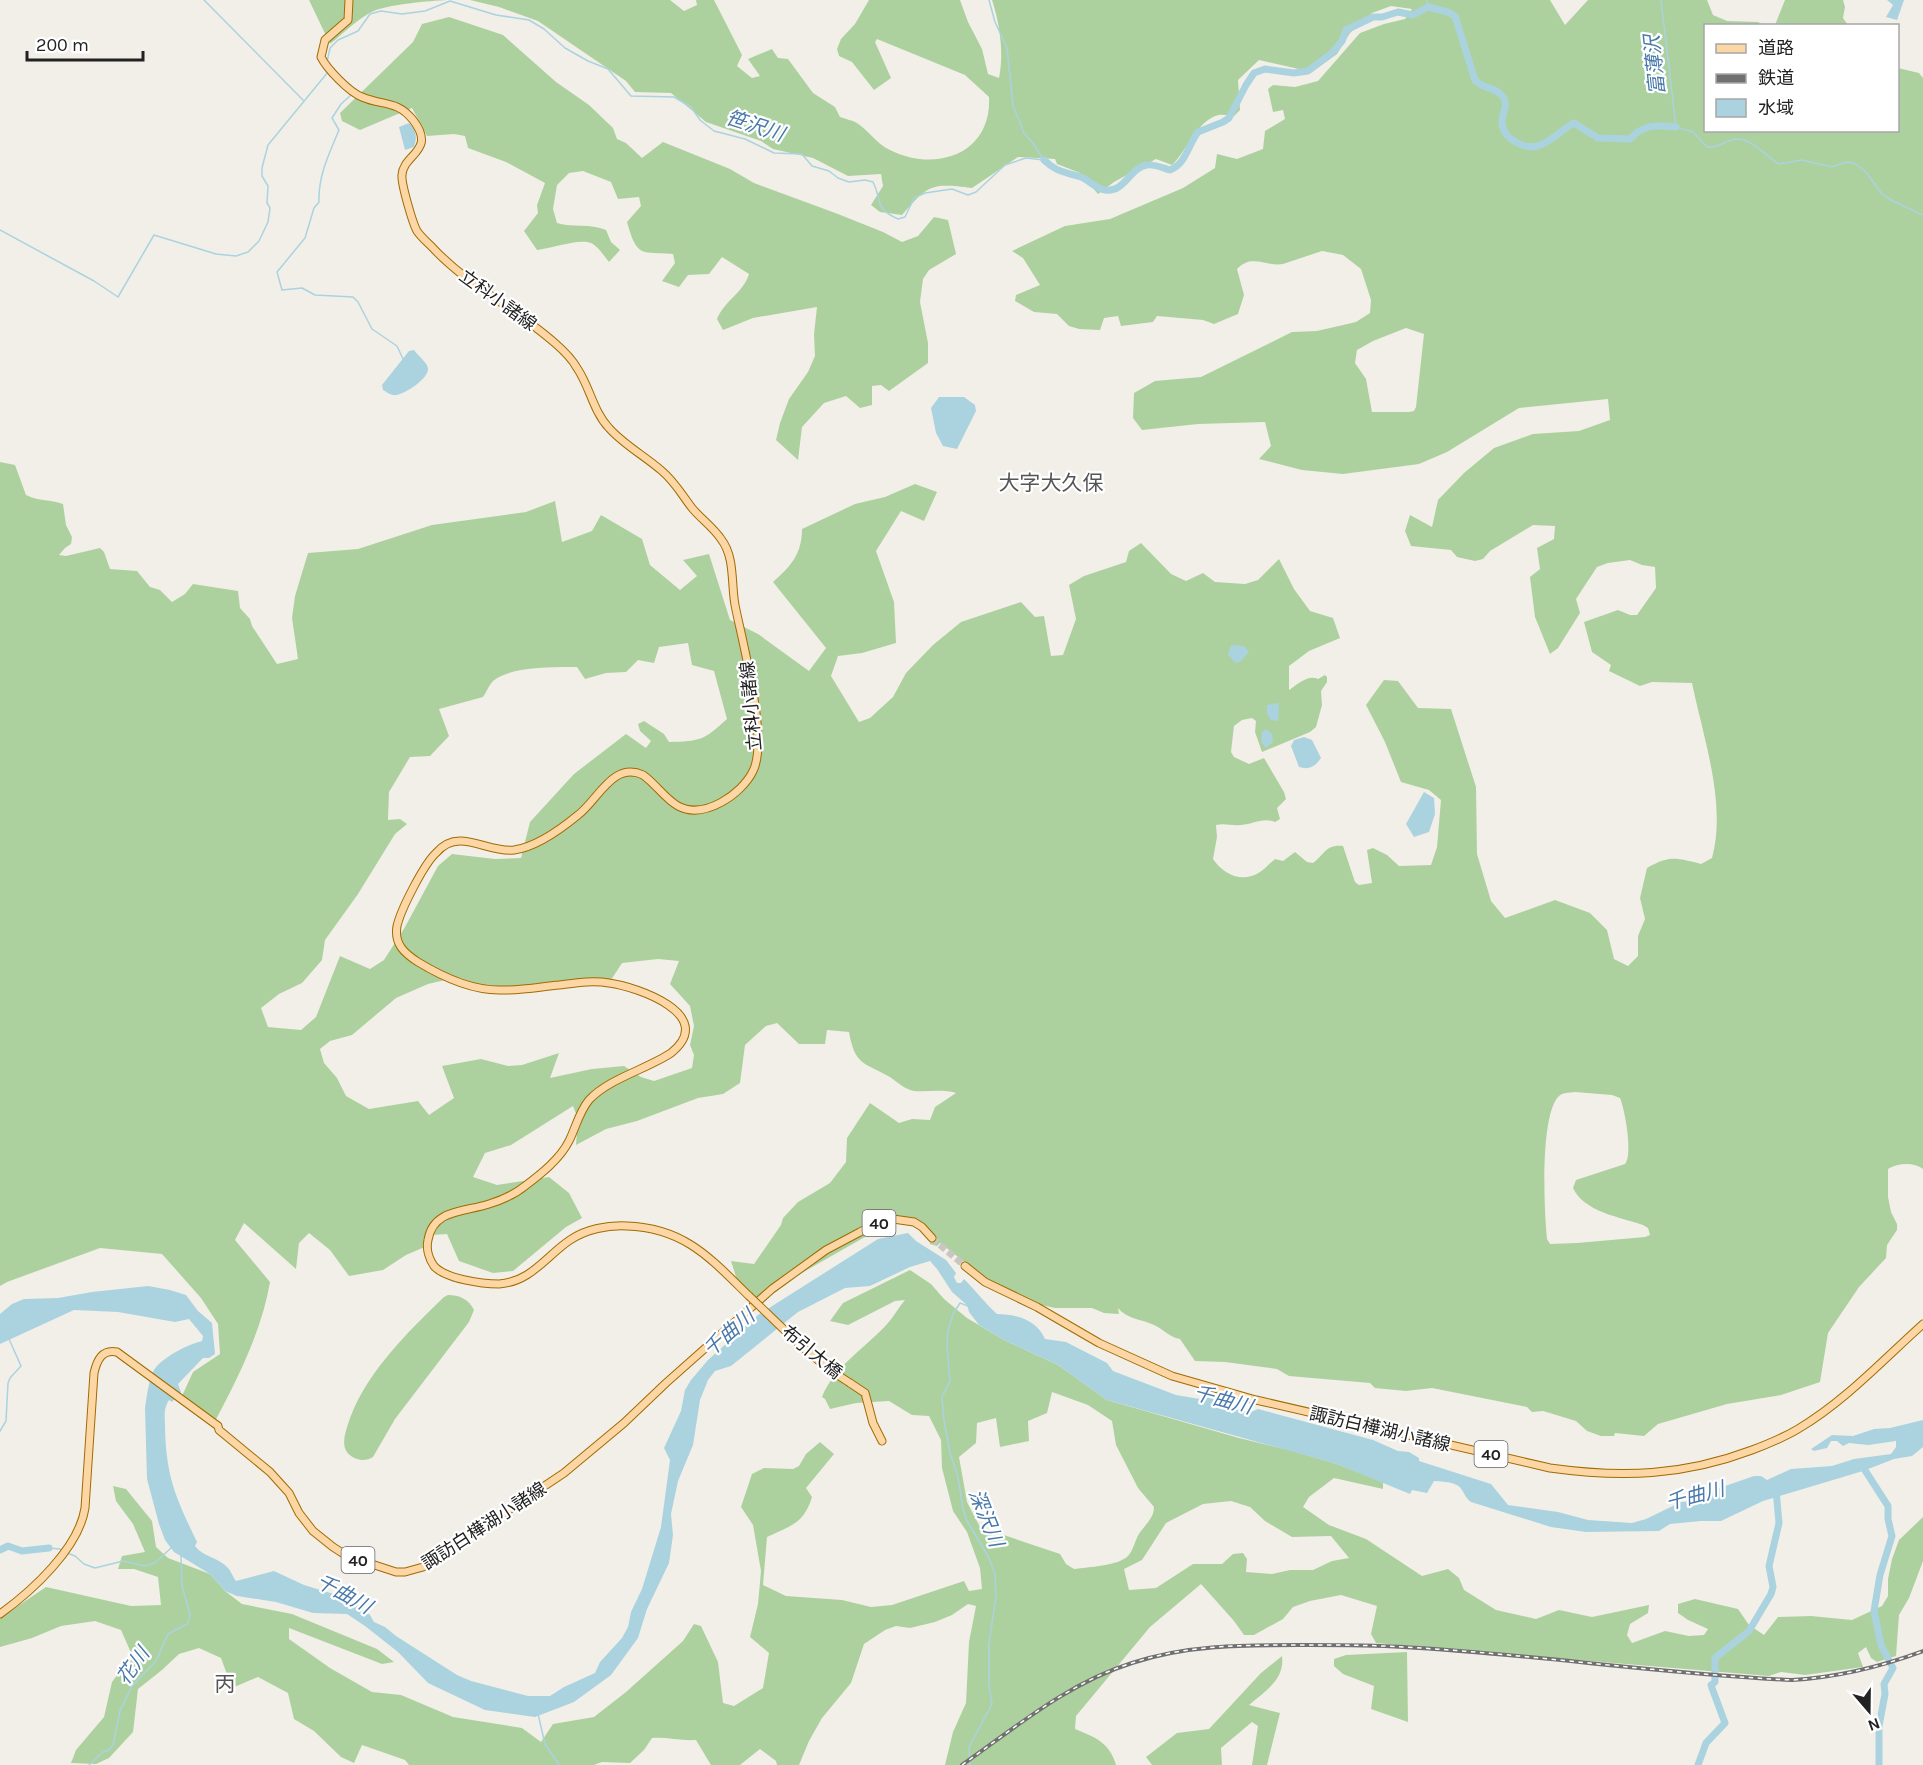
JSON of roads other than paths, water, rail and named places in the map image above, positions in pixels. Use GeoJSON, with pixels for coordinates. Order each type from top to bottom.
{"type":"FeatureCollection","features":[{"type":"Feature","properties":{"kind":"main road","name":"立科小諸線"},"geometry":{"type":"LineString","coordinates":[[349,0],[348,21],[325,40],[321,57],[355,93],[370,100],[398,106],[418,127],[421,138],[420,146],[405,167],[402,177],[419,234],[458,272],[534,325],[564,352],[577,367],[597,412],[609,429],[669,478],[726,546],[735,606],[746,652],[757,736],[758,756],[750,777],[738,791],[710,806],[697,810],[684,809],[675,805],[648,778],[638,772],[625,772],[609,782],[578,815],[527,847],[504,850],[454,842],[438,850],[429,861],[397,926],[396,936],[399,945],[410,957],[447,976],[489,989],[511,990],[591,982],[618,984],[657,998],[674,1008],[682,1018],[684,1034],[681,1043],[671,1053],[594,1095],[583,1109],[564,1150],[526,1186],[504,1199],[451,1213],[438,1220],[429,1231],[427,1246],[429,1255],[436,1268],[449,1275],[501,1284],[528,1276],[570,1240],[589,1231],[627,1226],[648,1228],[688,1241],[749,1296]]}},
{"type":"Feature","properties":{"kind":"main road","name":"諏訪白樺湖小諸線"},"geometry":{"type":"LineString","coordinates":[[0,1614],[37,1586],[80,1528],[85,1508],[94,1373],[98,1360],[104,1353],[117,1352],[218,1426],[219,1430],[270,1473],[289,1493],[299,1513],[313,1531],[333,1547],[347,1556],[396,1572],[415,1570],[564,1473],[624,1423],[772,1289],[826,1250],[882,1221],[893,1219],[914,1222],[932,1238]]}},
{"type":"Feature","properties":{"kind":"main road","name":"諏訪白樺湖小諸線"},"geometry":{"type":"LineString","coordinates":[[964,1266],[992,1286],[1037,1307],[1099,1342],[1172,1376],[1256,1400],[1550,1468],[1584,1473],[1637,1475],[1683,1470],[1714,1463],[1772,1442],[1798,1429],[1844,1396],[1923,1324]]}},
{"type":"Feature","properties":{"kind":"main road","name":"布引大橋"},"geometry":{"type":"LineString","coordinates":[[749,1296],[812,1355],[835,1374],[865,1393],[873,1423],[882,1441]]}},
{"type":"Feature","properties":{"kind":"water"},"geometry":{"type":"Polygon","coordinates":[[[1887,0],[1904,0],[1897,20],[1886,17],[1893,5],[1887,0]]]}},
{"type":"Feature","properties":{"kind":"water"},"geometry":{"type":"Polygon","coordinates":[[[409,123],[415,132],[416,141],[414,147],[405,150],[399,127],[409,123]]]}},
{"type":"Feature","properties":{"kind":"water"},"geometry":{"type":"Polygon","coordinates":[[[414,350],[428,367],[424,377],[400,394],[392,395],[383,390],[382,385],[409,351],[414,350]]]}},
{"type":"Feature","properties":{"kind":"water"},"geometry":{"type":"Polygon","coordinates":[[[939,397],[964,397],[975,405],[976,411],[957,449],[943,446],[936,433],[931,408],[939,397]]]}},
{"type":"Feature","properties":{"kind":"water"},"geometry":{"type":"Polygon","coordinates":[[[1231,645],[1244,646],[1249,652],[1240,662],[1235,663],[1228,654],[1231,645]]]}},
{"type":"Feature","properties":{"kind":"water"},"geometry":{"type":"Polygon","coordinates":[[[1279,703],[1278,721],[1271,720],[1267,714],[1267,705],[1279,703]]]}},
{"type":"Feature","properties":{"kind":"water"},"geometry":{"type":"Polygon","coordinates":[[[1266,729],[1272,734],[1273,742],[1266,748],[1261,742],[1262,732],[1266,729]]]}},
{"type":"Feature","properties":{"kind":"water"},"geometry":{"type":"Polygon","coordinates":[[[1304,737],[1312,740],[1321,758],[1309,768],[1299,767],[1291,746],[1294,740],[1304,737]]]}},
{"type":"Feature","properties":{"kind":"water"},"geometry":{"type":"Polygon","coordinates":[[[1424,792],[1434,798],[1435,814],[1429,832],[1414,837],[1406,824],[1424,792]]]}},
{"type":"Feature","properties":{"kind":"water","name":"千曲川"},"geometry":{"type":"Polygon","coordinates":[[[908,1233],[916,1241],[946,1260],[956,1273],[954,1277],[957,1283],[961,1283],[964,1279],[997,1314],[1025,1319],[1037,1327],[1045,1339],[1066,1342],[1107,1363],[1113,1371],[1176,1395],[1200,1399],[1213,1396],[1228,1401],[1229,1408],[1251,1412],[1258,1409],[1373,1440],[1398,1451],[1409,1452],[1419,1458],[1419,1461],[1491,1484],[1508,1505],[1558,1512],[1588,1520],[1632,1523],[1646,1519],[1681,1502],[1696,1501],[1702,1494],[1754,1476],[1761,1476],[1767,1480],[1791,1469],[1832,1466],[1854,1459],[1891,1454],[1896,1447],[1896,1441],[1868,1445],[1849,1443],[1843,1446],[1837,1441],[1831,1441],[1827,1448],[1814,1451],[1811,1449],[1832,1435],[1853,1436],[1874,1429],[1890,1428],[1923,1420],[1923,1447],[1912,1456],[1894,1459],[1863,1471],[1763,1501],[1721,1521],[1670,1524],[1659,1531],[1586,1532],[1551,1527],[1471,1502],[1460,1487],[1453,1483],[1434,1481],[1427,1493],[1412,1490],[1410,1494],[1337,1464],[1107,1400],[1058,1365],[1004,1340],[979,1325],[969,1312],[967,1305],[952,1292],[930,1261],[910,1267],[870,1286],[845,1288],[798,1312],[731,1366],[715,1371],[708,1380],[700,1400],[693,1445],[678,1481],[671,1514],[673,1535],[669,1563],[647,1609],[638,1638],[611,1675],[574,1702],[535,1717],[485,1710],[428,1683],[398,1652],[347,1614],[313,1613],[276,1602],[237,1596],[225,1591],[210,1574],[174,1552],[165,1540],[159,1524],[147,1479],[145,1408],[150,1381],[156,1367],[178,1351],[202,1341],[203,1336],[189,1319],[175,1322],[118,1312],[74,1310],[0,1344],[0,1314],[12,1304],[24,1299],[58,1298],[148,1286],[186,1295],[198,1311],[212,1323],[215,1354],[209,1358],[203,1358],[178,1384],[181,1392],[172,1402],[169,1400],[165,1413],[166,1444],[170,1474],[183,1512],[197,1542],[195,1546],[198,1550],[224,1564],[236,1581],[274,1571],[304,1585],[350,1599],[370,1615],[374,1622],[457,1675],[471,1681],[528,1696],[550,1696],[595,1673],[600,1662],[622,1638],[628,1627],[631,1612],[642,1589],[661,1527],[670,1460],[664,1448],[681,1411],[685,1390],[691,1380],[708,1360],[758,1315],[878,1239],[908,1233]]]}},
{"type":"Feature","properties":{"kind":"waterway"},"geometry":{"type":"LineString","coordinates":[[204,0],[303,100]]}},
{"type":"Feature","properties":{"kind":"waterway"},"geometry":{"type":"LineString","coordinates":[[989,0],[995,22],[1007,48],[1013,105],[1024,133],[1043,159]]}},
{"type":"Feature","properties":{"kind":"waterway","name":"笹沢川"},"geometry":{"type":"LineString","coordinates":[[1427,0],[1428,7]]}},
{"type":"Feature","properties":{"kind":"waterway","name":"富薄沢"},"geometry":{"type":"LineString","coordinates":[[1661,0],[1676,127],[1693,132],[1707,147],[1717,146],[1731,140],[1744,140],[1779,164],[1802,160],[1832,167],[1846,162],[1854,163],[1866,172],[1882,194],[1923,215]]}},
{"type":"Feature","properties":{"kind":"waterway","name":"笹沢川"},"geometry":{"type":"LineString","coordinates":[[327,62],[330,48],[338,40],[358,31],[370,14],[381,11],[402,14],[425,11],[450,1],[496,15],[529,20],[544,29],[565,48],[608,69],[631,96],[674,97],[691,107],[700,120],[714,131],[745,139],[774,153],[802,154],[812,166],[829,171],[849,182],[865,180],[873,182],[882,207],[898,219],[905,217],[914,198],[925,193],[952,189],[968,195],[976,192],[1005,165],[1026,158],[1044,160]]}},
{"type":"Feature","properties":{"kind":"waterway","name":"笹沢川"},"geometry":{"type":"LineString","coordinates":[[1044,160],[1065,173],[1081,177],[1105,190],[1118,188],[1136,170],[1147,165],[1170,170],[1183,159],[1198,132],[1229,118],[1254,73],[1265,69],[1294,73],[1308,71],[1332,53],[1342,41],[1346,30],[1373,17],[1398,12],[1413,15],[1428,7],[1455,16],[1475,80],[1497,91],[1505,100],[1503,127],[1507,135],[1516,142],[1525,146],[1540,145],[1574,123],[1598,138],[1630,139],[1645,128],[1676,127]]}},
{"type":"Feature","properties":{"kind":"waterway"},"geometry":{"type":"LineString","coordinates":[[0,230],[94,281],[118,297],[154,235],[216,254],[236,256],[248,252],[259,241],[268,222],[270,208],[267,203],[268,186],[262,176],[268,145],[328,72]]}},
{"type":"Feature","properties":{"kind":"waterway"},"geometry":{"type":"LineString","coordinates":[[347,91],[351,95],[341,104],[332,118],[339,130],[322,174],[319,202],[314,208],[305,238],[277,272],[282,290],[302,288],[315,295],[353,297],[372,329],[397,346],[404,361]]}},
{"type":"Feature","properties":{"kind":"waterway","name":"深沢川"},"geometry":{"type":"LineString","coordinates":[[968,1306],[960,1303],[953,1314],[948,1331],[950,1381],[942,1397],[944,1420],[963,1509],[967,1521],[989,1558],[995,1574],[996,1596],[989,1644],[989,1685],[992,1704],[969,1747],[970,1765]]}},
{"type":"Feature","properties":{"kind":"waterway"},"geometry":{"type":"LineString","coordinates":[[0,1431],[6,1421],[8,1383],[21,1366],[9,1339]]}},
{"type":"Feature","properties":{"kind":"waterway"},"geometry":{"type":"LineString","coordinates":[[1861,1464],[1888,1506],[1892,1536],[1880,1575],[1874,1611],[1881,1645],[1893,1668],[1884,1684],[1885,1694],[1879,1726],[1879,1765]]}},
{"type":"Feature","properties":{"kind":"waterway"},"geometry":{"type":"LineString","coordinates":[[1698,1765],[1706,1743],[1725,1723],[1711,1685],[1715,1682],[1715,1658],[1749,1631],[1773,1587],[1769,1566],[1779,1523],[1776,1490]]}},
{"type":"Feature","properties":{"kind":"waterway"},"geometry":{"type":"LineString","coordinates":[[0,1550],[8,1546],[22,1551],[49,1548]]}},
{"type":"Feature","properties":{"kind":"waterway"},"geometry":{"type":"LineString","coordinates":[[67,1553],[95,1568],[123,1561],[145,1566],[155,1563],[172,1547]]}},
{"type":"Feature","properties":{"kind":"waterway"},"geometry":{"type":"LineString","coordinates":[[49,1548],[63,1551]]}},
{"type":"Feature","properties":{"kind":"waterway","name":"花川"},"geometry":{"type":"LineString","coordinates":[[89,1765],[113,1745],[120,1711],[132,1686],[156,1661],[168,1634],[187,1624],[190,1614],[182,1586],[181,1556]]}},
{"type":"Feature","properties":{"kind":"waterway"},"geometry":{"type":"LineString","coordinates":[[538,1714],[545,1744],[559,1765]]}},
{"type":"Feature","properties":{"kind":"tunnel"},"geometry":{"type":"LineString","coordinates":[[932,1238],[965,1266]]}},
{"type":"Feature","properties":{"kind":"railway"},"geometry":{"type":"LineString","coordinates":[[962,1765],[1043,1707],[1086,1682],[1132,1663],[1197,1649],[1263,1645],[1391,1646],[1792,1680],[1859,1670],[1923,1651]]}},
{"type":"Feature","properties":{"kind":"district","name":"大字大久保"},"geometry":{"type":"Point","coordinates":[1051,483]}},
{"type":"Feature","properties":{"kind":"district","name":"丙"},"geometry":{"type":"Point","coordinates":[225,1684]}}]}
